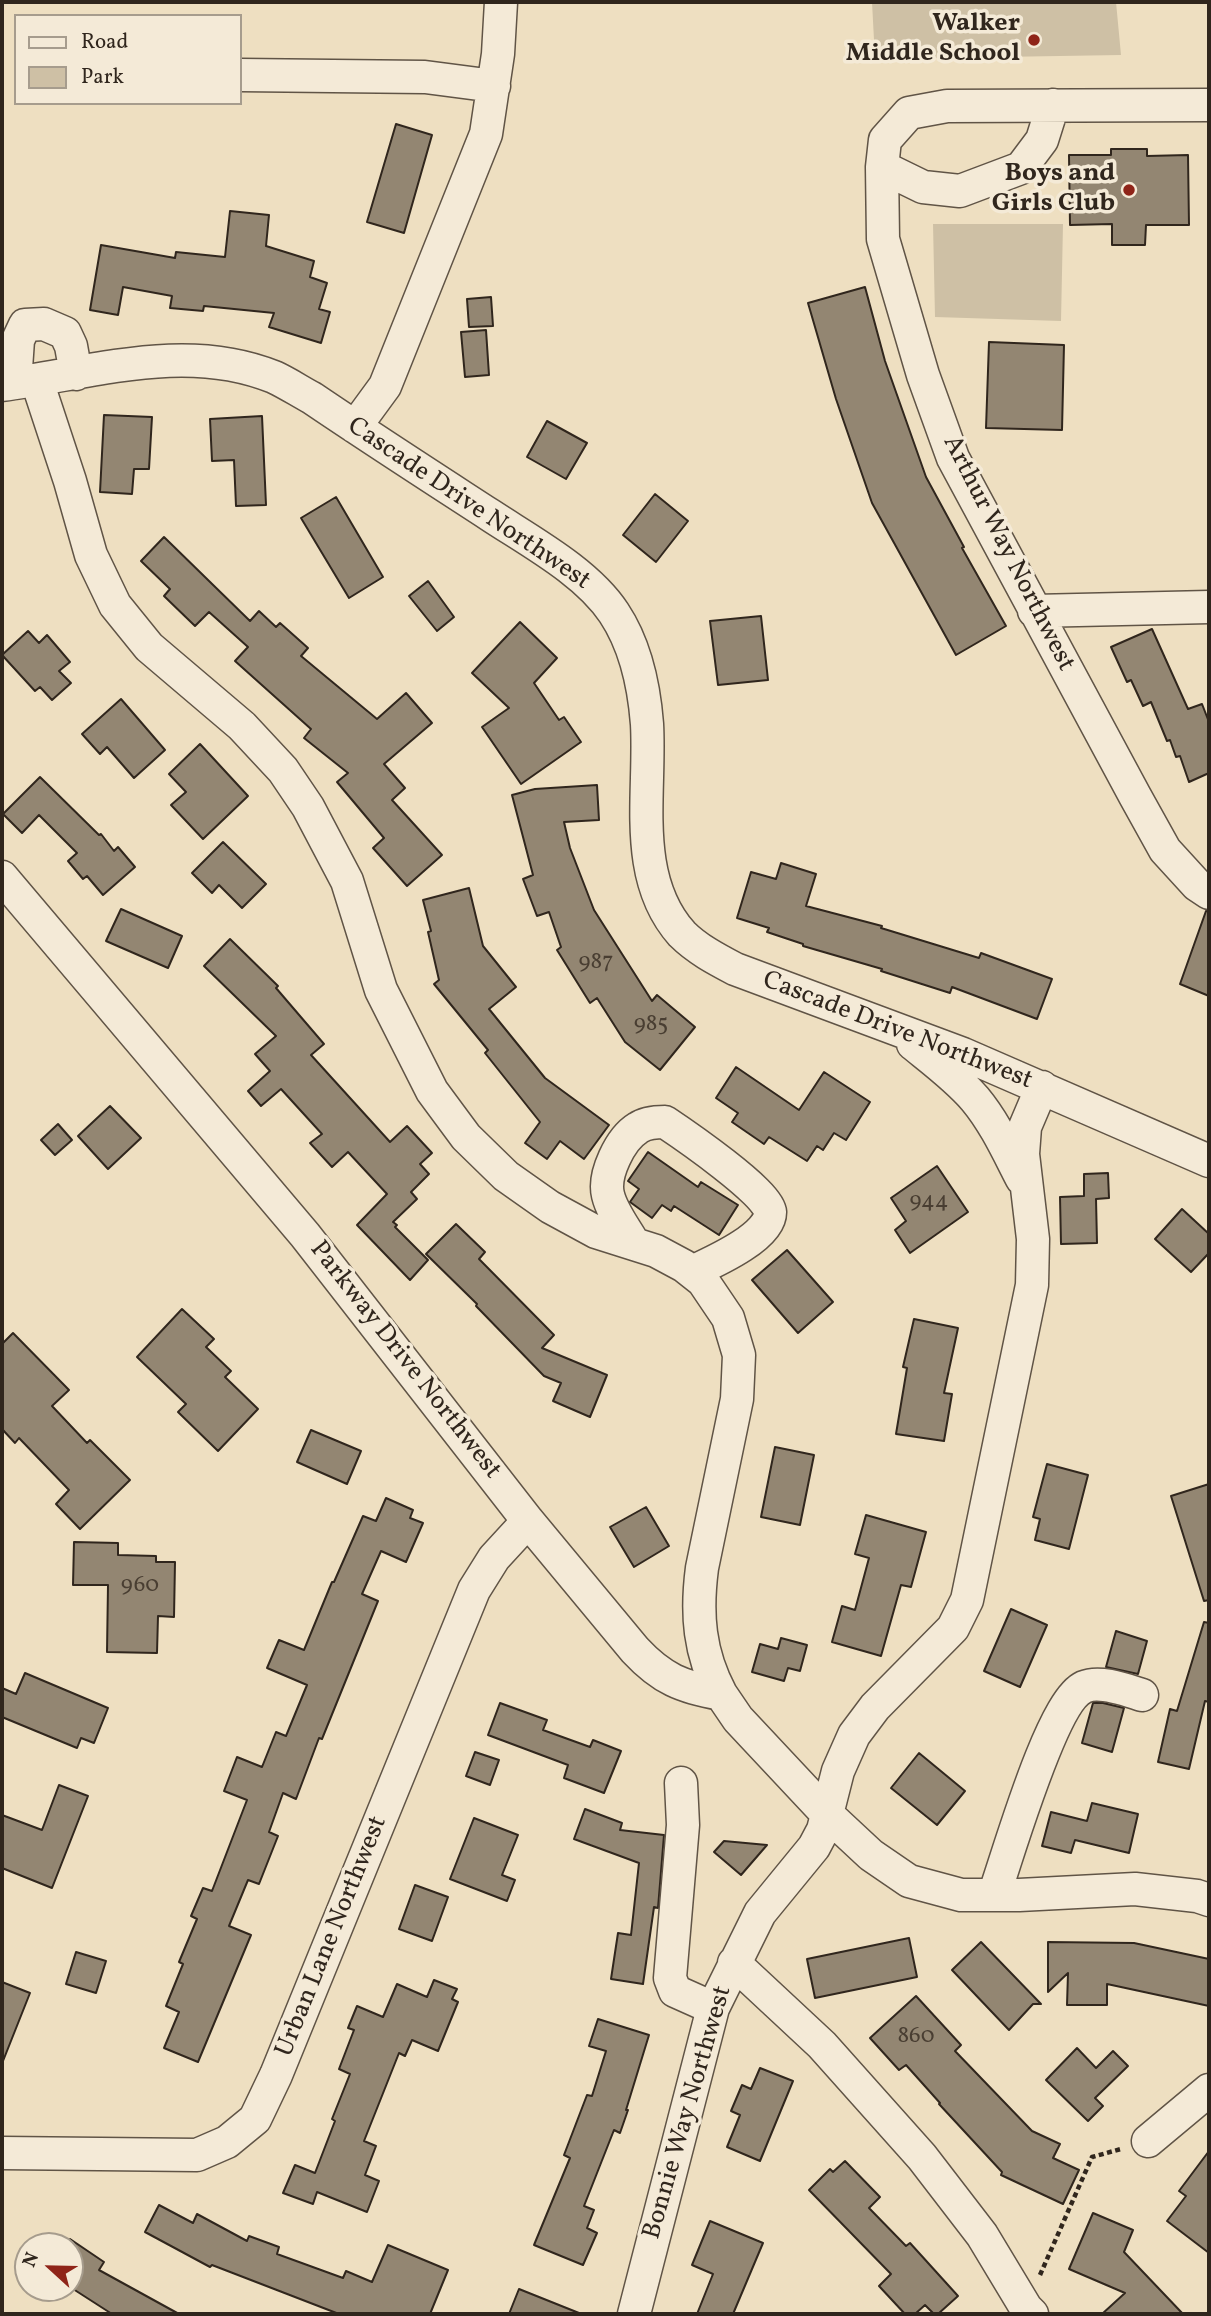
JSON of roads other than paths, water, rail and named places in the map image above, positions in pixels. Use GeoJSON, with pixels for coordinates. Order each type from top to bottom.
{"type":"FeatureCollection","features":[{"type":"Feature","properties":{"kind":"street"},"geometry":{"type":"LineString","coordinates":[[355,427],[386,386],[486,134],[498,54],[501,2]]}},
{"type":"Feature","properties":{"kind":"street"},"geometry":{"type":"LineString","coordinates":[[242,75],[425,77],[494,86]]}},
{"type":"Feature","properties":{"kind":"street"},"geometry":{"type":"LineString","coordinates":[[1052,105],[1042,140],[1021,168],[960,191],[923,187],[883,154],[909,113],[947,106],[1052,105],[1209,105]]}},
{"type":"Feature","properties":{"kind":"street","name":"Arthur Way Northwest"},"geometry":{"type":"LineString","coordinates":[[883,154],[883,239],[923,375],[953,458],[1165,850],[1209,893]]}},
{"type":"Feature","properties":{"kind":"street"},"geometry":{"type":"LineString","coordinates":[[76,374],[71,346],[65,333],[44,324],[25,325],[18,340],[18,383],[70,481],[91,555],[115,605],[149,647],[242,726],[283,770],[308,807],[347,881],[381,990],[432,1091],[466,1137],[506,1176],[550,1207],[596,1232],[656,1251],[692,1272],[703,1281],[728,1318],[739,1355],[737,1399],[698,1593],[703,1648],[708,1670],[738,1719],[827,1814],[870,1855],[909,1881],[961,1895],[1135,1889],[1197,1896],[1209,1900]]}},
{"type":"Feature","properties":{"kind":"street","name":"Cascade Drive Northwest"},"geometry":{"type":"LineString","coordinates":[[18,383],[141,362],[186,359],[219,362],[275,378],[312,398],[540,548],[590,586],[612,610],[627,634],[639,667],[647,723],[650,866],[656,891],[666,912],[683,935],[706,953],[735,969],[1042,1087],[1025,1127],[1023,1154],[1033,1239],[1032,1284],[967,1600],[953,1628],[875,1707],[854,1735],[838,1771],[827,1814]]}},
{"type":"Feature","properties":{"kind":"street"},"geometry":{"type":"LineString","coordinates":[[1034,611],[1209,607]]}},
{"type":"Feature","properties":{"kind":"street","name":"Parkway Drive Northwest"},"geometry":{"type":"LineString","coordinates":[[2,877],[311,1243],[528,1521],[652,1668],[673,1682],[721,1694]]}},
{"type":"Feature","properties":{"kind":"street"},"geometry":{"type":"LineString","coordinates":[[896,1030],[956,1079],[975,1099],[991,1121],[1028,1190]]}},
{"type":"Feature","properties":{"kind":"street"},"geometry":{"type":"LineString","coordinates":[[1042,1087],[1209,1161]]}},
{"type":"Feature","properties":{"kind":"street"},"geometry":{"type":"LineString","coordinates":[[634,1244],[611,1206],[607,1192],[608,1175],[615,1154],[637,1128],[664,1122],[738,1175],[765,1200],[770,1212],[766,1224],[738,1250],[692,1272]]}},
{"type":"Feature","properties":{"kind":"street","name":"Urban Lane Northwest"},"geometry":{"type":"LineString","coordinates":[[2,2153],[197,2155],[227,2142],[254,2119],[276,2074],[474,1590],[494,1558],[528,1521]]}},
{"type":"Feature","properties":{"kind":"street"},"geometry":{"type":"LineString","coordinates":[[994,1895],[1037,1769],[1055,1725],[1071,1698],[1084,1687],[1108,1685],[1142,1695]]}},
{"type":"Feature","properties":{"kind":"street"},"geometry":{"type":"LineString","coordinates":[[681,1783],[683,1825],[670,1978],[675,1991],[713,2008]]}},
{"type":"Feature","properties":{"kind":"street","name":"Bonnie Way Northwest"},"geometry":{"type":"LineString","coordinates":[[634,2314],[713,2008],[760,1913],[814,1847],[823,1830],[827,1814]]}},
{"type":"Feature","properties":{"kind":"street"},"geometry":{"type":"LineString","coordinates":[[734,1963],[822,2045],[922,2157],[982,2235],[1027,2312]]}},
{"type":"Feature","properties":{"kind":"street"},"geometry":{"type":"LineString","coordinates":[[1148,2141],[1209,2090]]}},
{"type":"Feature","properties":{"kind":"place","name":"Walker Middle School"},"geometry":{"type":"Point","coordinates":[1034,40]}},
{"type":"Feature","properties":{"kind":"place","name":"Boys and Girls Club"},"geometry":{"type":"Point","coordinates":[1129,190]}}]}
